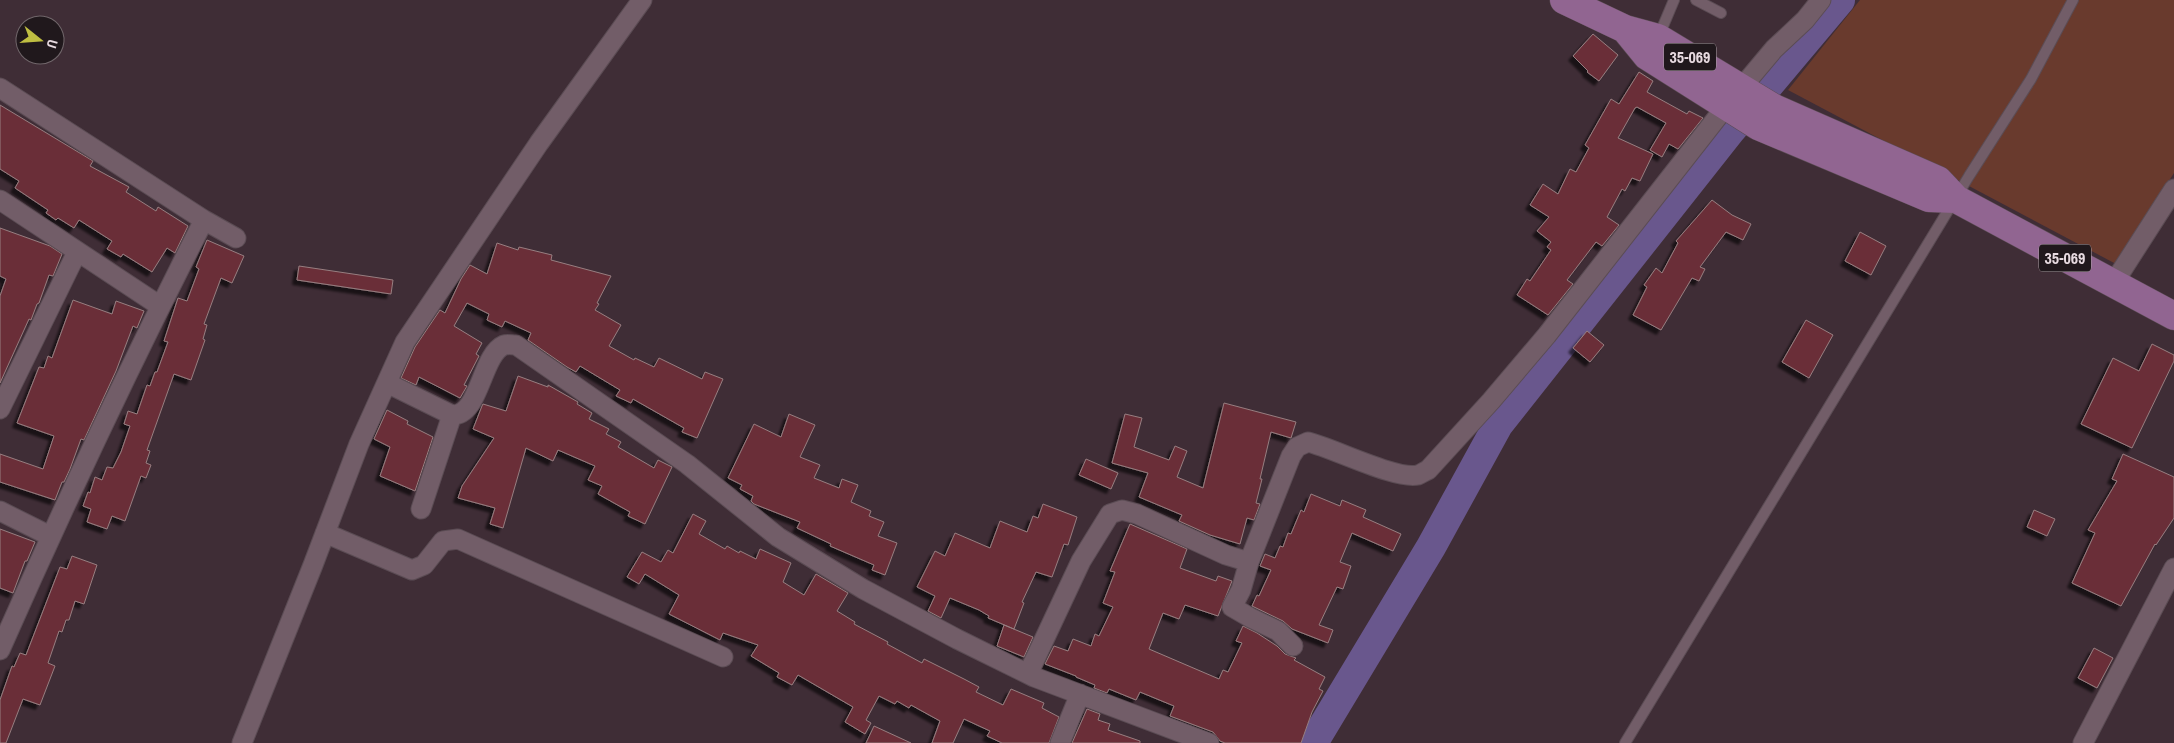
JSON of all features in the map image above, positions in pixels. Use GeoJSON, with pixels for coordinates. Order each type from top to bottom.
{"type":"FeatureCollection","features":[{"type":"Feature","properties":{"kind":"main road","name":"35-069"},"geometry":{"type":"LineString","coordinates":[[1564,0],[1625,29],[1658,38],[1748,106]]}},
{"type":"Feature","properties":{"kind":"main road","name":"35-069"},"geometry":{"type":"LineString","coordinates":[[1625,29],[1647,56],[1748,106],[1938,180],[1956,199],[2174,316]]}},
{"type":"Feature","properties":{"kind":"street"},"geometry":{"type":"LineString","coordinates":[[242,743],[359,444],[386,383],[411,334],[539,142],[642,0]]}},
{"type":"Feature","properties":{"kind":"street"},"geometry":{"type":"LineString","coordinates":[[1294,646],[1278,631],[1232,607],[1291,456],[1297,447],[1308,442],[1328,447],[1394,473],[1417,475],[1428,470],[1491,401],[1748,106],[1774,49],[1805,20],[1822,0]]}},
{"type":"Feature","properties":{"kind":"street"},"geometry":{"type":"LineString","coordinates":[[0,88],[204,220],[236,238]]}},
{"type":"Feature","properties":{"kind":"street"},"geometry":{"type":"LineString","coordinates":[[2113,284],[2174,189]]}},
{"type":"Feature","properties":{"kind":"street"},"geometry":{"type":"LineString","coordinates":[[0,200],[160,306]]}},
{"type":"Feature","properties":{"kind":"street"},"geometry":{"type":"LineString","coordinates":[[0,650],[50,536],[160,306],[204,220]]}},
{"type":"Feature","properties":{"kind":"street"},"geometry":{"type":"LineString","coordinates":[[0,409],[77,252]]}},
{"type":"Feature","properties":{"kind":"street"},"geometry":{"type":"LineString","coordinates":[[386,383],[452,415],[457,415],[468,409],[495,352],[505,345],[516,345],[687,464],[778,537],[863,589],[1028,674],[1209,743]]}},
{"type":"Feature","properties":{"kind":"street"},"geometry":{"type":"LineString","coordinates":[[421,510],[452,415]]}},
{"type":"Feature","properties":{"kind":"street"},"geometry":{"type":"LineString","coordinates":[[1028,674],[1081,561],[1110,514],[1122,510],[1137,514],[1226,555],[1249,562]]}},
{"type":"Feature","properties":{"kind":"street"},"geometry":{"type":"LineString","coordinates":[[0,511],[50,536]]}},
{"type":"Feature","properties":{"kind":"street"},"geometry":{"type":"LineString","coordinates":[[325,533],[412,570],[424,566],[443,541],[458,539],[724,657]]}},
{"type":"Feature","properties":{"kind":"street"},"geometry":{"type":"LineString","coordinates":[[2083,743],[2174,568]]}},
{"type":"Feature","properties":{"kind":"street"},"geometry":{"type":"LineString","coordinates":[[1060,743],[1080,694]]}},
{"type":"Feature","properties":{"kind":"lane"},"geometry":{"type":"LineString","coordinates":[[1658,38],[1674,0]]}},
{"type":"Feature","properties":{"kind":"lane"},"geometry":{"type":"LineString","coordinates":[[1696,0],[1721,13]]}},
{"type":"Feature","properties":{"kind":"lane"},"geometry":{"type":"LineString","coordinates":[[1625,743],[2031,78],[2073,0]]}},
{"type":"Feature","properties":{"kind":"shaded area"},"geometry":{"type":"Polygon","coordinates":[[[1860,0],[2174,0],[2174,173],[2116,264],[1788,90],[1860,0]]]}},
{"type":"Feature","properties":{"kind":"building"},"geometry":{"type":"Polygon","coordinates":[[[1593,34],[1618,55],[1599,81],[1587,72],[1573,56],[1593,34]]]}},
{"type":"Feature","properties":{"kind":"building"},"geometry":{"type":"Polygon","coordinates":[[[1639,72],[1653,81],[1647,92],[1687,114],[1689,111],[1703,118],[1678,149],[1669,144],[1662,157],[1650,150],[1666,123],[1637,107],[1635,108],[1618,138],[1653,154],[1640,181],[1632,178],[1625,191],[1622,189],[1607,217],[1619,225],[1602,246],[1596,242],[1567,280],[1573,284],[1548,315],[1517,295],[1527,279],[1530,281],[1551,250],[1547,247],[1551,242],[1537,231],[1549,217],[1530,205],[1543,184],[1558,194],[1570,169],[1576,172],[1589,148],[1585,145],[1611,99],[1619,104],[1639,72]]]}},
{"type":"Feature","properties":{"kind":"building"},"geometry":{"type":"Polygon","coordinates":[[[0,105],[93,161],[90,166],[129,187],[126,192],[156,211],[158,207],[188,226],[175,253],[167,248],[152,272],[123,254],[121,257],[107,249],[112,241],[79,220],[74,228],[58,218],[56,220],[46,213],[48,210],[15,188],[19,181],[0,169],[0,105]]]}},
{"type":"Feature","properties":{"kind":"building"},"geometry":{"type":"Polygon","coordinates":[[[1712,200],[1732,215],[1751,224],[1743,240],[1726,232],[1700,267],[1705,269],[1699,281],[1692,278],[1661,330],[1633,315],[1647,287],[1644,285],[1656,268],[1662,273],[1678,243],[1676,241],[1712,200]]]}},
{"type":"Feature","properties":{"kind":"building"},"geometry":{"type":"Polygon","coordinates":[[[0,228],[50,246],[62,254],[53,276],[49,275],[39,303],[31,320],[29,319],[0,383],[0,296],[6,279],[0,276],[0,228]]]}},
{"type":"Feature","properties":{"kind":"building"},"geometry":{"type":"Polygon","coordinates":[[[1860,232],[1886,246],[1871,275],[1845,261],[1860,232]]]}},
{"type":"Feature","properties":{"kind":"building"},"geometry":{"type":"Polygon","coordinates":[[[207,240],[244,256],[232,283],[221,278],[204,324],[207,325],[203,339],[205,340],[191,380],[174,374],[147,450],[150,451],[146,463],[151,465],[146,478],[141,476],[125,521],[112,516],[107,529],[87,522],[91,509],[83,506],[88,492],[90,493],[95,477],[102,480],[107,467],[113,468],[121,452],[130,426],[124,424],[128,411],[137,414],[147,385],[150,386],[155,372],[157,372],[168,342],[164,341],[178,298],[187,301],[199,269],[196,267],[207,240]]]}},
{"type":"Feature","properties":{"kind":"building"},"geometry":{"type":"Polygon","coordinates":[[[497,243],[518,250],[519,247],[552,255],[551,260],[611,276],[595,310],[621,325],[609,346],[634,360],[635,358],[654,367],[659,358],[702,379],[705,372],[723,379],[697,438],[682,432],[684,428],[633,399],[631,403],[616,396],[620,390],[580,366],[576,372],[567,367],[528,340],[531,333],[505,321],[502,327],[487,320],[489,314],[467,303],[454,326],[482,343],[476,354],[479,356],[464,385],[467,386],[460,398],[419,377],[416,385],[401,378],[415,347],[440,310],[445,313],[461,279],[470,265],[487,274],[497,243]]]}},
{"type":"Feature","properties":{"kind":"building"},"geometry":{"type":"Polygon","coordinates":[[[299,266],[393,280],[391,294],[297,280],[299,266]]]}},
{"type":"Feature","properties":{"kind":"building"},"geometry":{"type":"Polygon","coordinates":[[[73,300],[112,314],[116,301],[144,311],[137,328],[133,326],[116,371],[84,440],[81,439],[70,469],[64,482],[62,482],[55,500],[0,482],[0,454],[43,469],[54,436],[17,423],[39,367],[44,368],[48,356],[52,358],[73,300]]]}},
{"type":"Feature","properties":{"kind":"building"},"geometry":{"type":"Polygon","coordinates":[[[1806,320],[1833,335],[1809,378],[1782,362],[1806,320]]]}},
{"type":"Feature","properties":{"kind":"building"},"geometry":{"type":"Polygon","coordinates":[[[1587,331],[1604,345],[1590,362],[1573,348],[1587,331]]]}},
{"type":"Feature","properties":{"kind":"building"},"geometry":{"type":"Polygon","coordinates":[[[2152,344],[2174,355],[2174,361],[2132,448],[2081,424],[2113,358],[2139,371],[2152,344]]]}},
{"type":"Feature","properties":{"kind":"building"},"geometry":{"type":"Polygon","coordinates":[[[518,376],[548,387],[548,385],[578,402],[577,404],[592,413],[589,419],[609,429],[606,434],[621,442],[618,447],[654,468],[658,460],[672,467],[645,524],[628,516],[630,512],[598,494],[602,486],[588,480],[595,466],[558,450],[553,461],[526,448],[503,528],[490,524],[495,508],[458,498],[462,486],[494,438],[473,429],[482,406],[483,404],[506,411],[518,376]]]}},
{"type":"Feature","properties":{"kind":"building"},"geometry":{"type":"Polygon","coordinates":[[[1224,403],[1296,422],[1291,438],[1271,432],[1256,503],[1260,504],[1254,520],[1247,518],[1240,544],[1210,535],[1179,521],[1182,515],[1139,497],[1148,473],[1112,463],[1125,414],[1142,418],[1134,447],[1169,460],[1175,446],[1187,451],[1177,477],[1203,488],[1224,403]]]}},
{"type":"Feature","properties":{"kind":"building"},"geometry":{"type":"Polygon","coordinates":[[[387,410],[408,421],[407,424],[433,437],[415,491],[380,476],[390,447],[374,439],[387,410]]]}},
{"type":"Feature","properties":{"kind":"building"},"geometry":{"type":"Polygon","coordinates":[[[789,414],[815,425],[800,457],[820,465],[814,478],[839,488],[842,479],[858,485],[851,502],[871,511],[869,516],[884,522],[878,536],[897,543],[885,575],[872,570],[874,565],[830,546],[831,544],[797,528],[800,522],[754,504],[751,501],[753,496],[740,489],[742,485],[728,478],[754,424],[781,437],[789,414]]]}},
{"type":"Feature","properties":{"kind":"building"},"geometry":{"type":"Polygon","coordinates":[[[2123,454],[2174,477],[2174,518],[2155,544],[2121,606],[2072,583],[2095,533],[2088,530],[2117,481],[2112,479],[2123,454]]]}},
{"type":"Feature","properties":{"kind":"building"},"geometry":{"type":"Polygon","coordinates":[[[1086,459],[1118,473],[1111,489],[1079,475],[1086,459]]]}},
{"type":"Feature","properties":{"kind":"building"},"geometry":{"type":"Polygon","coordinates":[[[1311,494],[1340,506],[1342,500],[1366,510],[1363,517],[1401,534],[1393,551],[1352,533],[1340,562],[1351,566],[1343,589],[1337,587],[1319,625],[1333,630],[1328,643],[1292,629],[1283,621],[1252,606],[1257,595],[1259,596],[1271,570],[1260,566],[1265,554],[1275,558],[1280,546],[1283,547],[1288,533],[1291,534],[1301,510],[1304,512],[1311,494]]]}},
{"type":"Feature","properties":{"kind":"building"},"geometry":{"type":"Polygon","coordinates":[[[1043,504],[1077,517],[1068,545],[1064,544],[1052,577],[1036,572],[1022,602],[1024,603],[1014,629],[988,618],[989,616],[979,610],[950,598],[941,618],[928,611],[935,596],[917,587],[935,551],[945,556],[955,533],[990,548],[1000,521],[1027,532],[1033,516],[1038,518],[1043,504]]]}},
{"type":"Feature","properties":{"kind":"building"},"geometry":{"type":"Polygon","coordinates":[[[2034,510],[2055,519],[2047,536],[2027,527],[2034,510]]]}},
{"type":"Feature","properties":{"kind":"building"},"geometry":{"type":"Polygon","coordinates":[[[693,514],[706,521],[699,534],[725,549],[727,546],[756,559],[760,549],[791,563],[783,582],[804,595],[816,574],[848,593],[837,611],[855,622],[854,624],[922,663],[924,659],[964,679],[979,687],[976,692],[1003,705],[1011,689],[1044,703],[1042,708],[1059,717],[1049,743],[1002,743],[987,736],[990,731],[964,719],[953,743],[932,743],[940,721],[911,705],[909,708],[897,701],[895,704],[879,696],[866,720],[871,723],[865,734],[845,722],[853,707],[798,675],[792,685],[777,677],[779,673],[751,656],[758,645],[723,633],[720,640],[669,614],[679,595],[645,574],[639,584],[627,577],[642,552],[661,562],[668,550],[673,553],[693,514]]]}},
{"type":"Feature","properties":{"kind":"building"},"geometry":{"type":"Polygon","coordinates":[[[1130,524],[1187,549],[1180,568],[1216,581],[1218,576],[1232,581],[1218,616],[1185,605],[1179,619],[1163,613],[1149,649],[1219,679],[1223,670],[1228,672],[1242,643],[1236,641],[1243,626],[1257,633],[1277,646],[1285,654],[1296,658],[1294,660],[1325,677],[1319,689],[1323,691],[1312,712],[1301,743],[1225,743],[1220,741],[1213,732],[1170,716],[1174,706],[1140,692],[1136,700],[1109,689],[1107,693],[1094,688],[1095,685],[1076,676],[1045,664],[1054,646],[1068,651],[1073,639],[1091,646],[1095,634],[1099,636],[1113,607],[1103,603],[1115,572],[1110,571],[1130,524]]]}},
{"type":"Feature","properties":{"kind":"building"},"geometry":{"type":"Polygon","coordinates":[[[0,529],[35,542],[27,561],[25,561],[13,593],[0,588],[0,529]]]}},
{"type":"Feature","properties":{"kind":"building"},"geometry":{"type":"Polygon","coordinates":[[[72,556],[97,565],[84,604],[75,601],[69,620],[66,620],[62,632],[59,631],[48,663],[55,666],[40,705],[23,699],[6,743],[0,743],[0,700],[12,666],[14,667],[20,653],[26,655],[60,567],[67,569],[72,556]]]}},
{"type":"Feature","properties":{"kind":"building"},"geometry":{"type":"Polygon","coordinates":[[[1004,625],[1033,637],[1024,657],[997,646],[1004,625]]]}},
{"type":"Feature","properties":{"kind":"building"},"geometry":{"type":"Polygon","coordinates":[[[2094,648],[2113,658],[2097,688],[2078,678],[2094,648]]]}},
{"type":"Feature","properties":{"kind":"building"},"geometry":{"type":"Polygon","coordinates":[[[1087,709],[1100,714],[1098,720],[1110,724],[1108,730],[1140,741],[1140,743],[1072,743],[1087,709]]]}},
{"type":"Feature","properties":{"kind":"building"},"geometry":{"type":"Polygon","coordinates":[[[874,726],[911,743],[866,743],[874,726]]]}},
{"type":"Feature","properties":{"kind":"waterway"},"geometry":{"type":"LineString","coordinates":[[1313,743],[1431,547],[1498,425],[1731,130],[1840,0]]}}]}
